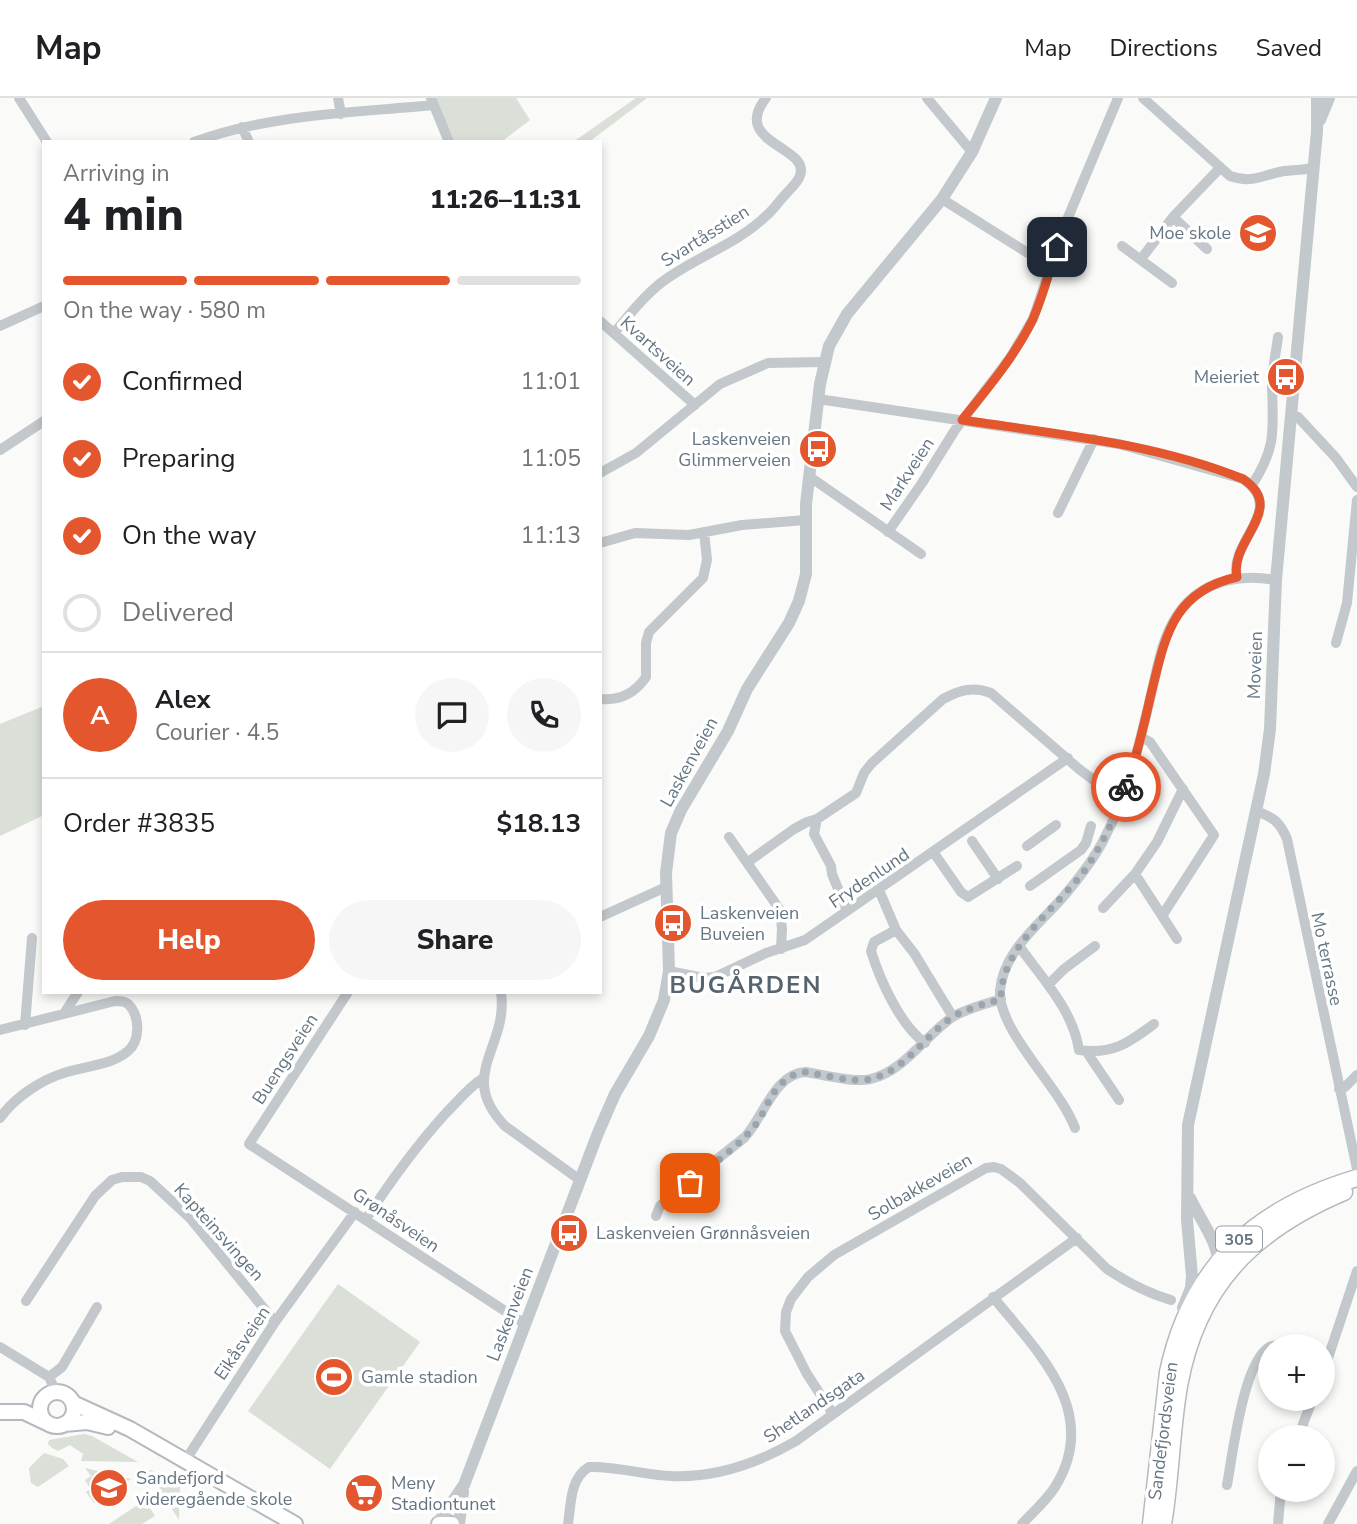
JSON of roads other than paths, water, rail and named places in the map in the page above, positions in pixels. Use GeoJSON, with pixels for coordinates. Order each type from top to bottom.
{"type":"FeatureCollection","features":[{"type":"Feature","properties":{"kind":"main road","name":"Sandefjordsveien"},"geometry":{"type":"LineString","coordinates":[[1151,1524],[1172,1353],[1197,1293],[1219,1261],[1242,1236],[1280,1209],[1320,1190],[1357,1178]]}},
{"type":"Feature","properties":{"kind":"main road","name":"Sandefjordsveien"},"geometry":{"type":"LineString","coordinates":[[1163,1524],[1184,1365],[1196,1325],[1215,1289],[1243,1256],[1273,1230],[1319,1203],[1357,1187]]}},
{"type":"Feature","properties":{"kind":"main road"},"geometry":{"type":"LineString","coordinates":[[0,1410],[50,1395],[66,1395],[73,1403],[130,1429],[295,1524]]}},
{"type":"Feature","properties":{"kind":"main road"},"geometry":{"type":"LineString","coordinates":[[46,1422],[41,1413],[50,1395]]}},
{"type":"Feature","properties":{"kind":"main road"},"geometry":{"type":"LineString","coordinates":[[64,1424],[74,1414],[73,1403]]}},
{"type":"Feature","properties":{"kind":"main road"},"geometry":{"type":"LineString","coordinates":[[0,1410],[24,1412],[55,1426],[87,1422],[111,1428],[280,1524]]}},
{"type":"Feature","properties":{"kind":"main road"},"geometry":{"type":"LineString","coordinates":[[438,1524],[452,1524]]}},
{"type":"Feature","properties":{"kind":"street"},"geometry":{"type":"LineString","coordinates":[[19,98],[46,140]]}},
{"type":"Feature","properties":{"kind":"street"},"geometry":{"type":"LineString","coordinates":[[338,98],[341,114]]}},
{"type":"Feature","properties":{"kind":"street","name":"Svartåsstien"},"geometry":{"type":"LineString","coordinates":[[614,332],[635,307],[662,282],[766,216],[800,178],[801,169],[797,160],[765,137],[758,128],[757,120],[766,98]]}},
{"type":"Feature","properties":{"kind":"street"},"geometry":{"type":"LineString","coordinates":[[928,98],[972,152]]}},
{"type":"Feature","properties":{"kind":"street","name":"Laskenveien"},"geometry":{"type":"LineString","coordinates":[[438,1524],[464,1485],[615,1094],[660,1012],[668,986],[669,971],[666,887],[669,842],[681,810],[719,747],[747,689],[789,623],[799,601],[806,574],[805,520],[824,362],[836,332],[847,314],[942,199],[972,152],[996,98]]}},
{"type":"Feature","properties":{"kind":"street","name":"Markveien"},"geometry":{"type":"LineString","coordinates":[[887,532],[962,420],[1021,341],[1042,296],[1064,227],[1118,98]]}},
{"type":"Feature","properties":{"kind":"street"},"geometry":{"type":"LineString","coordinates":[[1143,98],[1230,176],[1241,180],[1258,180],[1282,172],[1312,168]]}},
{"type":"Feature","properties":{"kind":"street","name":"Moveien"},"geometry":{"type":"LineString","coordinates":[[1172,1353],[1173,1339],[1191,1289],[1192,1276],[1188,1125],[1264,774],[1270,729],[1276,580],[1317,131],[1317,98]]}},
{"type":"Feature","properties":{"kind":"street","name":"Moveien"},"geometry":{"type":"LineString","coordinates":[[1317,131],[1329,98]]}},
{"type":"Feature","properties":{"kind":"street"},"geometry":{"type":"LineString","coordinates":[[200,140],[242,127],[293,118],[432,102],[448,140]]}},
{"type":"Feature","properties":{"kind":"street"},"geometry":{"type":"LineString","coordinates":[[242,127],[249,140]]}},
{"type":"Feature","properties":{"kind":"street"},"geometry":{"type":"LineString","coordinates":[[1141,259],[1173,217],[1220,168]]}},
{"type":"Feature","properties":{"kind":"street"},"geometry":{"type":"LineString","coordinates":[[942,199],[1050,267]]}},
{"type":"Feature","properties":{"kind":"street"},"geometry":{"type":"LineString","coordinates":[[1173,217],[1207,249]]}},
{"type":"Feature","properties":{"kind":"street"},"geometry":{"type":"LineString","coordinates":[[1122,246],[1172,284]]}},
{"type":"Feature","properties":{"kind":"street"},"geometry":{"type":"LineString","coordinates":[[0,326],[42,307]]}},
{"type":"Feature","properties":{"kind":"street","name":"Kvartsveien"},"geometry":{"type":"LineString","coordinates":[[602,323],[695,405]]}},
{"type":"Feature","properties":{"kind":"street"},"geometry":{"type":"LineString","coordinates":[[1252,485],[1267,459],[1273,438],[1275,423],[1272,384],[1278,337]]}},
{"type":"Feature","properties":{"kind":"street"},"geometry":{"type":"LineString","coordinates":[[602,472],[636,453],[720,384],[768,363],[824,362]]}},
{"type":"Feature","properties":{"kind":"street"},"geometry":{"type":"LineString","coordinates":[[818,399],[1094,439],[1151,451],[1231,475],[1252,485],[1260,503],[1258,519],[1236,556],[1234,568],[1237,577]]}},
{"type":"Feature","properties":{"kind":"street"},"geometry":{"type":"LineString","coordinates":[[1291,416],[1298,417],[1336,458],[1357,486]]}},
{"type":"Feature","properties":{"kind":"street"},"geometry":{"type":"LineString","coordinates":[[0,450],[42,422]]}},
{"type":"Feature","properties":{"kind":"street"},"geometry":{"type":"LineString","coordinates":[[1058,513],[1094,439]]}},
{"type":"Feature","properties":{"kind":"street","name":"Markveien"},"geometry":{"type":"LineString","coordinates":[[810,477],[921,554]]}},
{"type":"Feature","properties":{"kind":"street"},"geometry":{"type":"LineString","coordinates":[[1336,643],[1347,603],[1357,500]]}},
{"type":"Feature","properties":{"kind":"street"},"geometry":{"type":"LineString","coordinates":[[602,542],[635,533],[689,536],[742,525],[805,520]]}},
{"type":"Feature","properties":{"kind":"street"},"geometry":{"type":"LineString","coordinates":[[602,699],[621,698],[632,692],[646,677],[646,643],[649,632],[703,578],[707,560],[704,533]]}},
{"type":"Feature","properties":{"kind":"street"},"geometry":{"type":"LineString","coordinates":[[1075,1128],[1060,1097],[1011,1028],[1001,999],[1004,972],[1019,946],[1084,870],[1107,834],[1121,801],[1141,737],[1164,641],[1176,617],[1199,593],[1226,580],[1260,577],[1276,580]]}},
{"type":"Feature","properties":{"kind":"street"},"geometry":{"type":"LineString","coordinates":[[748,862],[807,821],[817,820],[856,793],[864,773],[872,763],[929,711],[957,691],[980,688],[991,693],[1098,785],[1121,801]]}},
{"type":"Feature","properties":{"kind":"street"},"geometry":{"type":"LineString","coordinates":[[1141,737],[1150,742],[1214,835],[1162,916]]}},
{"type":"Feature","properties":{"kind":"street","name":"Frydenlund"},"geometry":{"type":"LineString","coordinates":[[669,971],[704,978],[715,977],[757,956],[805,940],[1068,758]]}},
{"type":"Feature","properties":{"kind":"street"},"geometry":{"type":"LineString","coordinates":[[1103,908],[1135,874],[1157,842],[1183,789]]}},
{"type":"Feature","properties":{"kind":"street","name":"Mo terrasse"},"geometry":{"type":"LineString","coordinates":[[1256,811],[1271,816],[1281,825],[1287,839],[1339,1089],[1353,1134],[1352,1149],[1357,1169]]}},
{"type":"Feature","properties":{"kind":"street"},"geometry":{"type":"LineString","coordinates":[[817,820],[814,834],[831,866],[847,911]]}},
{"type":"Feature","properties":{"kind":"street"},"geometry":{"type":"LineString","coordinates":[[1027,846],[1056,825]]}},
{"type":"Feature","properties":{"kind":"street"},"geometry":{"type":"LineString","coordinates":[[1030,886],[1081,850],[1091,826]]}},
{"type":"Feature","properties":{"kind":"street"},"geometry":{"type":"LineString","coordinates":[[729,837],[780,910],[781,949]]}},
{"type":"Feature","properties":{"kind":"street"},"geometry":{"type":"LineString","coordinates":[[972,841],[998,878]]}},
{"type":"Feature","properties":{"kind":"street"},"geometry":{"type":"LineString","coordinates":[[934,853],[964,895],[972,896],[1017,866]]}},
{"type":"Feature","properties":{"kind":"street"},"geometry":{"type":"LineString","coordinates":[[1135,874],[1177,939]]}},
{"type":"Feature","properties":{"kind":"street"},"geometry":{"type":"LineString","coordinates":[[602,916],[666,887]]}},
{"type":"Feature","properties":{"kind":"street"},"geometry":{"type":"LineString","coordinates":[[878,890],[896,930],[914,953],[953,1017]]}},
{"type":"Feature","properties":{"kind":"street"},"geometry":{"type":"LineString","coordinates":[[896,930],[874,942],[871,951],[887,991],[914,1032],[925,1043]]}},
{"type":"Feature","properties":{"kind":"street"},"geometry":{"type":"LineString","coordinates":[[25,1025],[32,938]]}},
{"type":"Feature","properties":{"kind":"street"},"geometry":{"type":"LineString","coordinates":[[1019,946],[1048,985],[1075,1030],[1079,1049],[1086,1051],[1121,1047],[1154,1024]]}},
{"type":"Feature","properties":{"kind":"street"},"geometry":{"type":"LineString","coordinates":[[1048,985],[1064,968],[1094,946]]}},
{"type":"Feature","properties":{"kind":"street"},"geometry":{"type":"LineString","coordinates":[[65,1012],[77,994]]}},
{"type":"Feature","properties":{"kind":"street","name":"Buengsveien"},"geometry":{"type":"LineString","coordinates":[[249,1144],[347,994]]}},
{"type":"Feature","properties":{"kind":"street"},"geometry":{"type":"LineString","coordinates":[[501,994],[501,1023],[482,1079],[491,1108],[505,1126],[580,1180]]}},
{"type":"Feature","properties":{"kind":"street"},"geometry":{"type":"LineString","coordinates":[[656,1216],[660,1206],[671,1196],[745,1137],[755,1126],[774,1092],[788,1077],[806,1072],[869,1080],[883,1074],[925,1043],[953,1017],[968,1009],[1001,999]]}},
{"type":"Feature","properties":{"kind":"street"},"geometry":{"type":"LineString","coordinates":[[0,1030],[115,1001],[125,1002],[131,1007],[138,1035],[135,1043],[119,1058],[64,1073],[37,1085],[0,1118]]}},
{"type":"Feature","properties":{"kind":"street"},"geometry":{"type":"LineString","coordinates":[[1086,1051],[1119,1100]]}},
{"type":"Feature","properties":{"kind":"street"},"geometry":{"type":"LineString","coordinates":[[1339,1089],[1345,1087],[1357,1075]]}},
{"type":"Feature","properties":{"kind":"street"},"geometry":{"type":"LineString","coordinates":[[366,1219],[426,1135],[471,1086],[482,1079]]}},
{"type":"Feature","properties":{"kind":"street","name":"Grønåsveien"},"geometry":{"type":"LineString","coordinates":[[249,1144],[525,1324]]}},
{"type":"Feature","properties":{"kind":"street","name":"Solbakkeveien"},"geometry":{"type":"LineString","coordinates":[[833,1414],[795,1353],[785,1331],[786,1312],[797,1292],[808,1277],[834,1255],[967,1178],[994,1167],[1020,1183],[1107,1269],[1135,1287],[1171,1300]]}},
{"type":"Feature","properties":{"kind":"street","name":"Kapteinsvingen"},"geometry":{"type":"LineString","coordinates":[[26,1301],[94,1196],[112,1181],[122,1177],[141,1177],[150,1181],[190,1218],[275,1322]]}},
{"type":"Feature","properties":{"kind":"street","name":"Moveien"},"geometry":{"type":"LineString","coordinates":[[1188,1194],[1219,1261]]}},
{"type":"Feature","properties":{"kind":"street","name":"Eikåsveien"},"geometry":{"type":"LineString","coordinates":[[185,1461],[275,1322],[355,1212]]}},
{"type":"Feature","properties":{"kind":"street","name":"Shetlandsgata"},"geometry":{"type":"LineString","coordinates":[[568,1524],[575,1483],[578,1476],[589,1467],[671,1476],[720,1471],[777,1452],[1077,1238]]}},
{"type":"Feature","properties":{"kind":"street"},"geometry":{"type":"LineString","coordinates":[[1215,1289],[1219,1261]]}},
{"type":"Feature","properties":{"kind":"street"},"geometry":{"type":"LineString","coordinates":[[1335,1337],[1357,1270]]}},
{"type":"Feature","properties":{"kind":"street"},"geometry":{"type":"LineString","coordinates":[[993,1297],[1047,1363],[1060,1384],[1068,1417],[1069,1452],[1061,1477],[1046,1500],[1022,1524]]}},
{"type":"Feature","properties":{"kind":"street"},"geometry":{"type":"LineString","coordinates":[[49,1377],[62,1367],[97,1307]]}},
{"type":"Feature","properties":{"kind":"street"},"geometry":{"type":"LineString","coordinates":[[0,1347],[49,1377]]}},
{"type":"Feature","properties":{"kind":"street"},"geometry":{"type":"LineString","coordinates":[[1227,1485],[1237,1421],[1258,1361]]}},
{"type":"Feature","properties":{"kind":"street"},"geometry":{"type":"LineString","coordinates":[[49,1377],[50,1395]]}},
{"type":"Feature","properties":{"kind":"street"},"geometry":{"type":"LineString","coordinates":[[1328,1524],[1357,1471]]}},
{"type":"Feature","properties":{"kind":"street","name":"Laskenveien"},"geometry":{"type":"LineString","coordinates":[[459,1524],[464,1485]]}},
{"type":"Feature","properties":{"kind":"street"},"geometry":{"type":"LineString","coordinates":[[1278,1524],[1279,1502]]}},
{"type":"Feature","properties":{"kind":"place","name":"Moe skole"},"geometry":{"type":"Point","coordinates":[1258,233]}},
{"type":"Feature","properties":{"kind":"place","name":"Meieriet"},"geometry":{"type":"Point","coordinates":[1286,377]}},
{"type":"Feature","properties":{"kind":"place","name":"Laskenveien Glimmerveien"},"geometry":{"type":"Point","coordinates":[818,449]}},
{"type":"Feature","properties":{"kind":"place","name":"Laskenveien Buveien"},"geometry":{"type":"Point","coordinates":[673,923]}},
{"type":"Feature","properties":{"kind":"place","name":"Laskenveien Grønnåsveien"},"geometry":{"type":"Point","coordinates":[569,1233]}},
{"type":"Feature","properties":{"kind":"place","name":"Gamle stadion"},"geometry":{"type":"Point","coordinates":[334,1377]}},
{"type":"Feature","properties":{"kind":"place","name":"Sandefjord videregående skole"},"geometry":{"type":"Point","coordinates":[109,1488]}},
{"type":"Feature","properties":{"kind":"place","name":"Meny Stadiontunet"},"geometry":{"type":"Point","coordinates":[364,1493]}},
{"type":"Feature","properties":{"kind":"district","name":"BUGÅRDEN"},"geometry":{"type":"Point","coordinates":[746,985]}}]}
